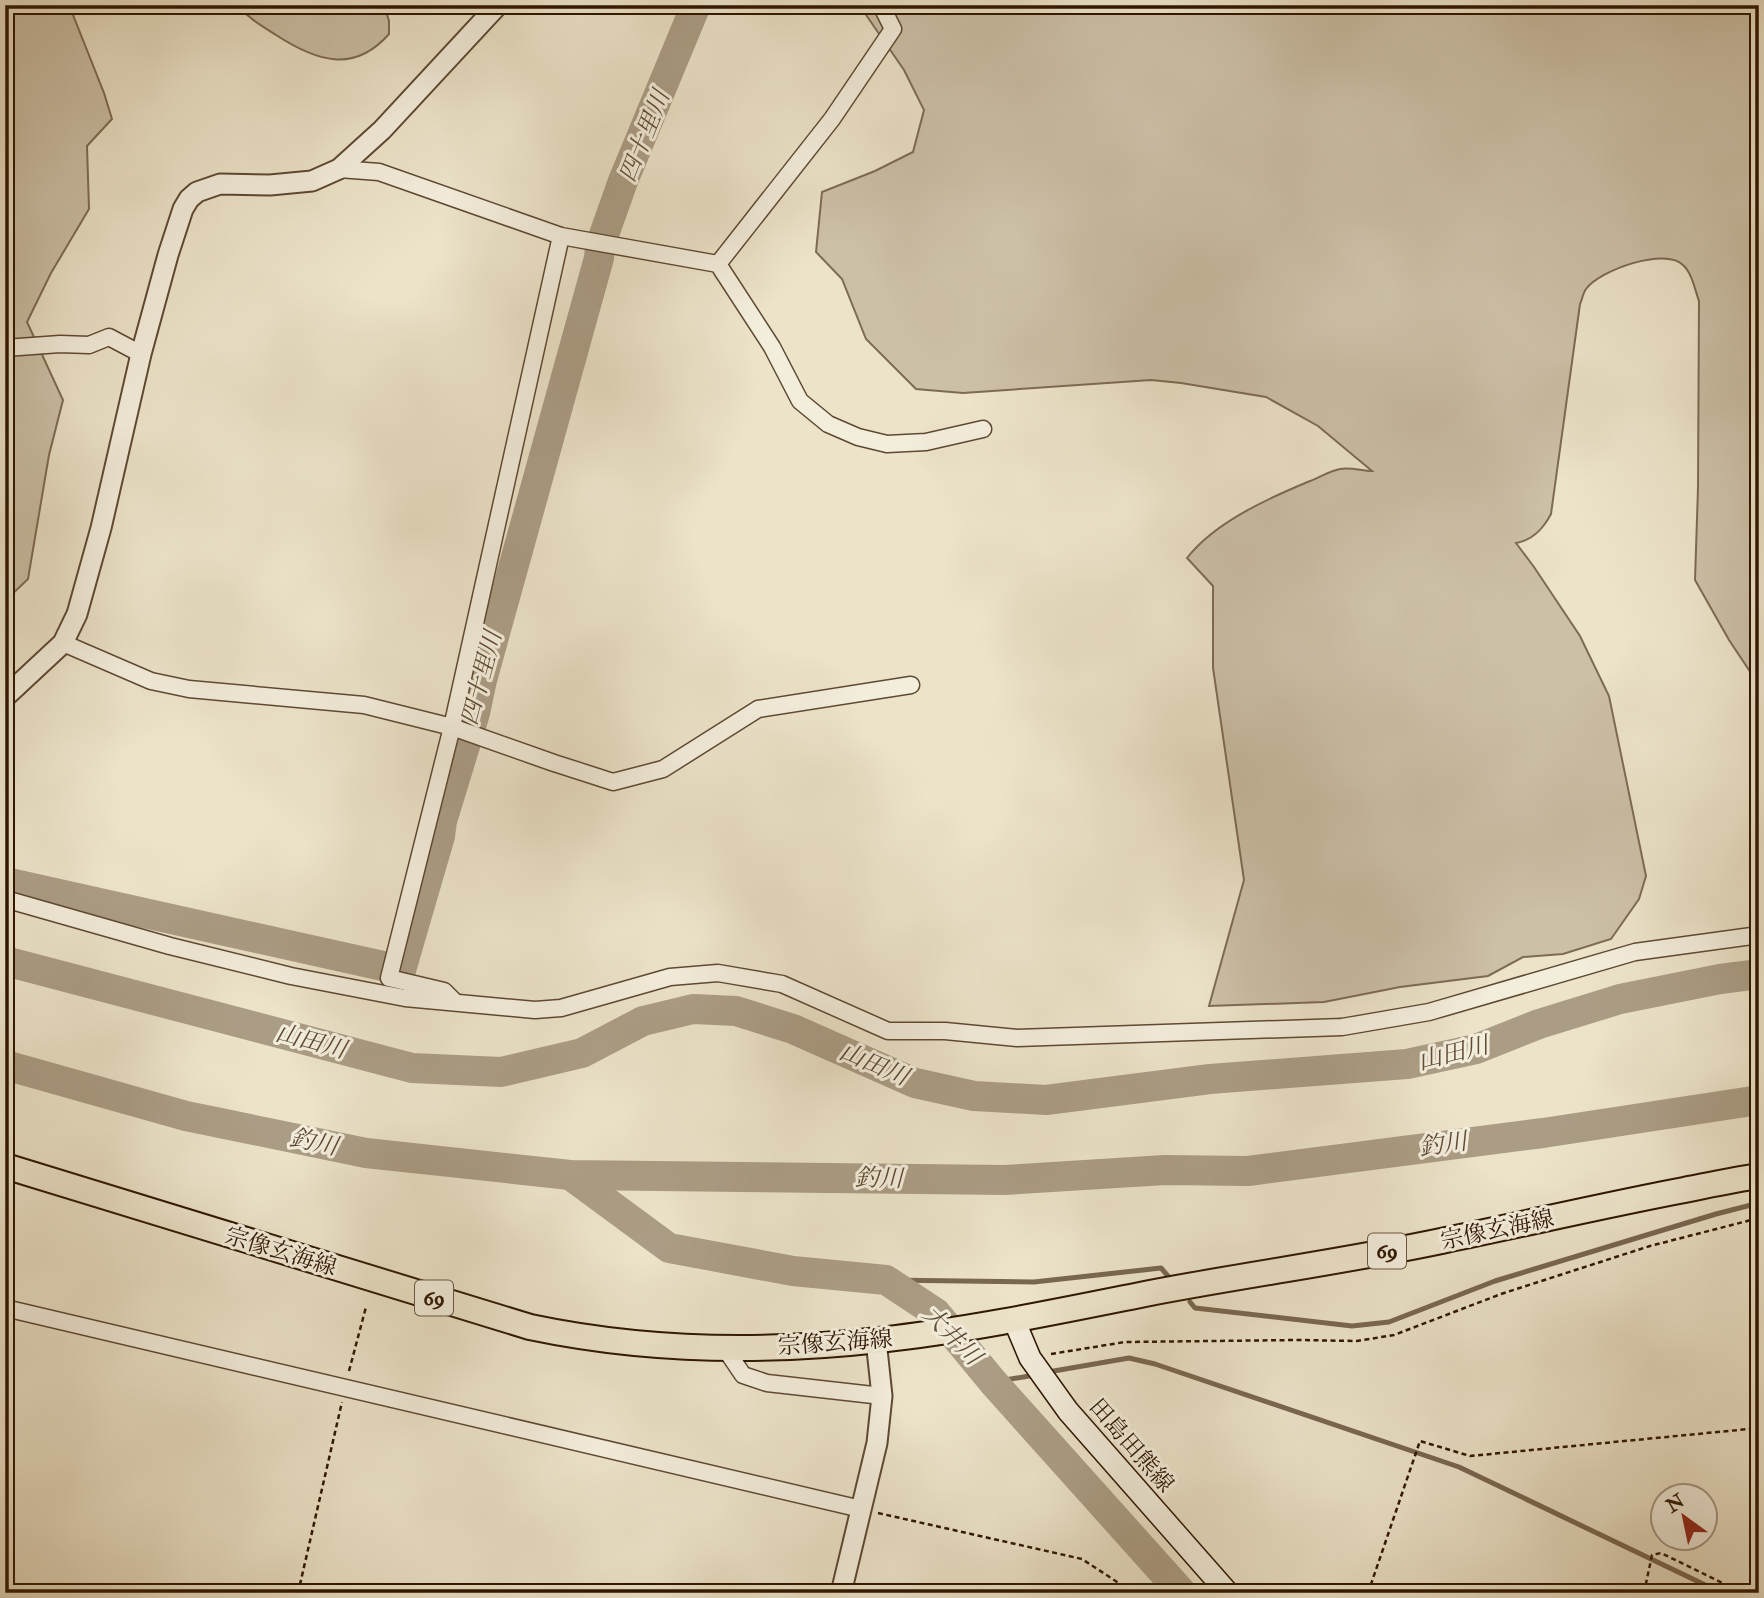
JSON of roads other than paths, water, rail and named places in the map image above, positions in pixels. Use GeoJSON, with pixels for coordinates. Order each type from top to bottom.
{"type":"FeatureCollection","features":[{"type":"Feature","properties":{"kind":"main road","name":"宗像玄海線"},"geometry":{"type":"LineString","coordinates":[[5,1166],[530,1327],[612,1341],[760,1348],[876,1340],[981,1326],[1195,1284],[1444,1241],[1612,1204],[1759,1176]]}},
{"type":"Feature","properties":{"kind":"main road","name":"田島田熊線"},"geometry":{"type":"LineString","coordinates":[[1014,1320],[1030,1358],[1068,1411],[1228,1593]]}},
{"type":"Feature","properties":{"kind":"street"},"geometry":{"type":"LineString","coordinates":[[5,697],[63,643],[77,614],[101,528],[141,354],[168,254],[189,199],[197,192],[220,184],[270,185],[312,181],[339,169],[382,130],[498,5]]}},
{"type":"Feature","properties":{"kind":"street"},"geometry":{"type":"LineString","coordinates":[[718,264],[832,119],[893,29],[881,5]]}},
{"type":"Feature","properties":{"kind":"street"},"geometry":{"type":"LineString","coordinates":[[339,169],[379,172],[561,236],[718,264],[772,347],[800,401],[828,424],[858,437],[887,443],[926,442],[982,429]]}},
{"type":"Feature","properties":{"kind":"street"},"geometry":{"type":"LineString","coordinates":[[454,1001],[444,992],[430,987],[389,978],[452,727],[561,236]]}},
{"type":"Feature","properties":{"kind":"street"},"geometry":{"type":"LineString","coordinates":[[5,348],[89,345],[109,337],[141,354]]}},
{"type":"Feature","properties":{"kind":"street"},"geometry":{"type":"LineString","coordinates":[[63,643],[151,681],[189,689],[364,705],[452,727],[613,782],[663,769],[758,709],[911,685]]}},
{"type":"Feature","properties":{"kind":"street"},"geometry":{"type":"LineString","coordinates":[[5,899],[170,946],[291,976],[405,998],[535,1010],[561,1008],[670,977],[718,972],[782,984],[888,1031],[945,1031],[1017,1038],[1342,1027],[1429,1012],[1635,952],[1759,935]]}},
{"type":"Feature","properties":{"kind":"street"},"geometry":{"type":"LineString","coordinates":[[5,1308],[861,1509]]}},
{"type":"Feature","properties":{"kind":"street"},"geometry":{"type":"LineString","coordinates":[[841,1593],[877,1443],[882,1396],[876,1340]]}},
{"type":"Feature","properties":{"kind":"street"},"geometry":{"type":"LineString","coordinates":[[724,1347],[743,1375],[767,1383],[882,1396]]}},
{"type":"Feature","properties":{"kind":"waterway","name":"四十里川"},"geometry":{"type":"LineString","coordinates":[[5,882],[401,970],[475,713],[599,258],[600,246],[623,181],[696,5]]}},
{"type":"Feature","properties":{"kind":"waterway","name":"山田川"},"geometry":{"type":"LineString","coordinates":[[5,961],[412,1068],[501,1072],[582,1053],[643,1021],[693,1009],[736,1011],[793,1029],[915,1083],[974,1096],[1046,1100],[1210,1079],[1407,1064],[1476,1049],[1539,1024],[1620,999],[1759,974]]}},
{"type":"Feature","properties":{"kind":"waterway","name":"釣川"},"geometry":{"type":"LineString","coordinates":[[5,1065],[186,1116],[366,1153],[570,1175],[1005,1180],[1165,1170],[1248,1171],[1543,1133],[1759,1100]]}},
{"type":"Feature","properties":{"kind":"waterway","name":"大井川"},"geometry":{"type":"LineString","coordinates":[[570,1175],[669,1248],[793,1271],[886,1280],[936,1313],[993,1382],[1182,1593]]}},
{"type":"Feature","properties":{"kind":"waterway"},"geometry":{"type":"LineString","coordinates":[[1190,1302],[1195,1308],[1352,1326],[1389,1322],[1495,1281],[1759,1203]]}},
{"type":"Feature","properties":{"kind":"waterway"},"geometry":{"type":"LineString","coordinates":[[886,1280],[1034,1282],[1161,1268],[1168,1276]]}},
{"type":"Feature","properties":{"kind":"waterway"},"geometry":{"type":"LineString","coordinates":[[1048,1372],[1129,1358],[1155,1364],[1459,1467],[1722,1593]]}},
{"type":"Feature","properties":{"kind":"waterway"},"geometry":{"type":"LineString","coordinates":[[993,1382],[1035,1375]]}}]}
